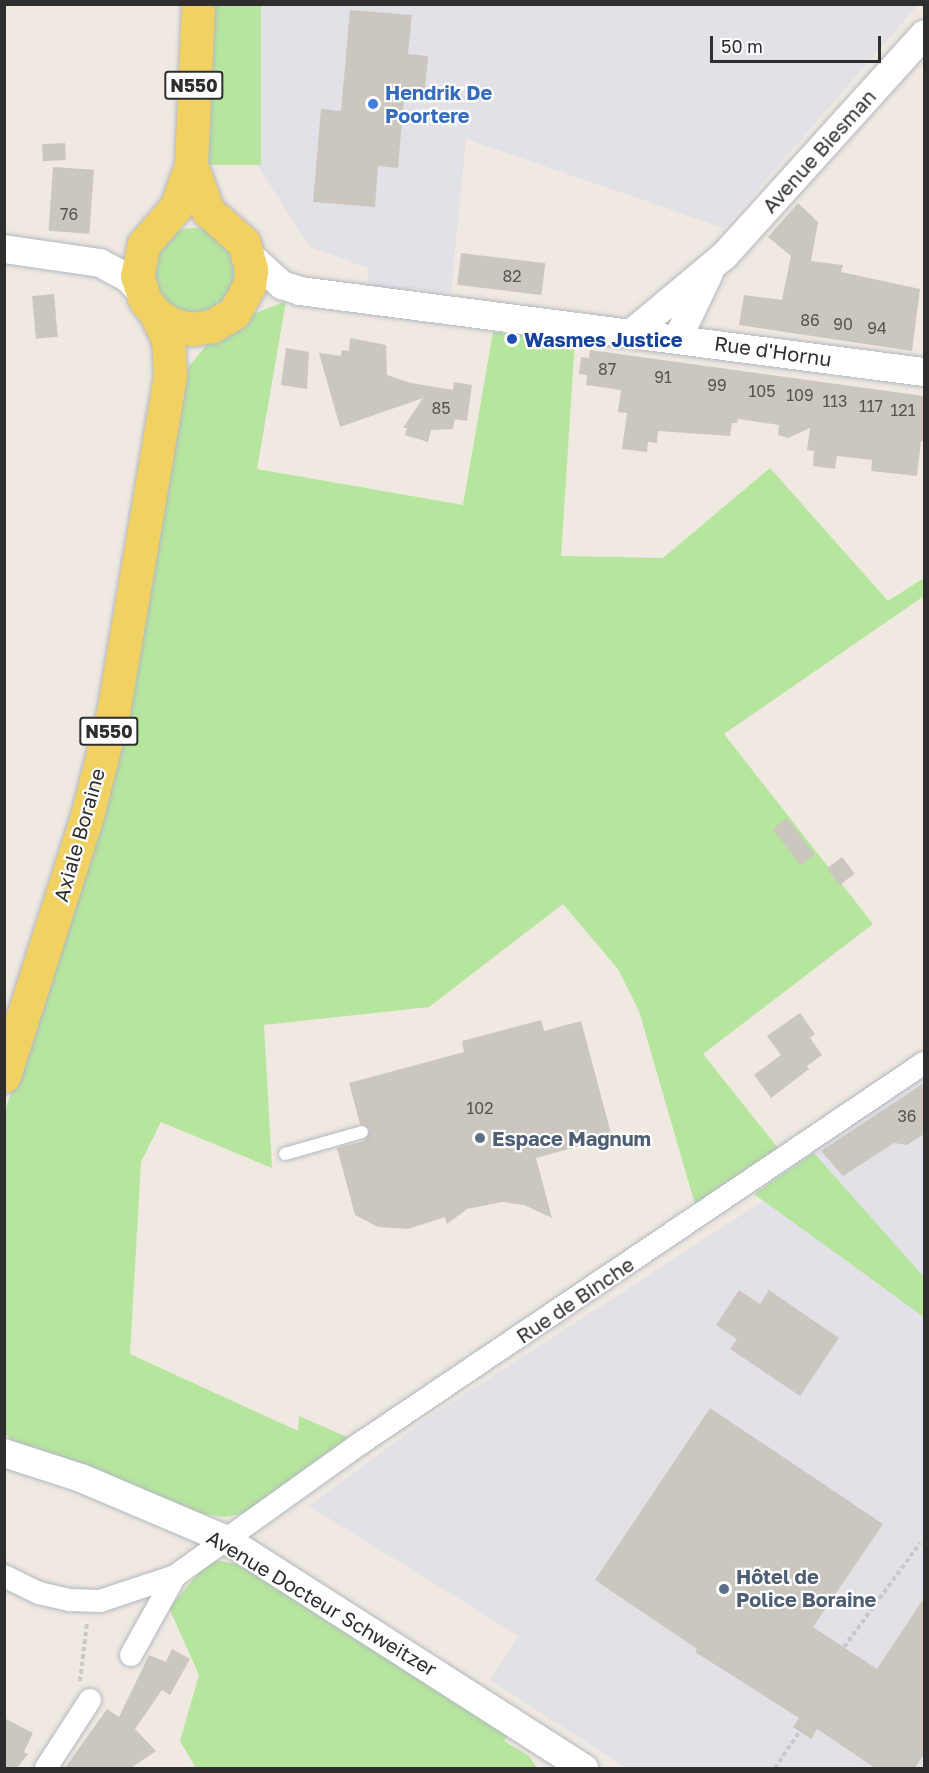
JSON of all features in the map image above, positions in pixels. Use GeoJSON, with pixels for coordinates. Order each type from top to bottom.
{"type":"FeatureCollection","features":[{"type":"Feature","properties":{"kind":"main road","name":"N550"},"geometry":{"type":"LineString","coordinates":[[170,376],[168,340],[137,276],[154,233],[183,194],[191,165],[198,4]]}},
{"type":"Feature","properties":{"kind":"main road","name":"N550"},"geometry":{"type":"LineString","coordinates":[[170,376],[181,356],[223,319],[249,286],[249,255],[244,243],[225,223],[208,211],[191,165]]}},
{"type":"Feature","properties":{"kind":"main road"},"geometry":{"type":"LineString","coordinates":[[154,233],[195,214],[225,223]]}},
{"type":"Feature","properties":{"kind":"main road"},"geometry":{"type":"LineString","coordinates":[[149,303],[183,327],[223,319]]}},
{"type":"Feature","properties":{"kind":"main road","name":"Axiale Boraine"},"geometry":{"type":"LineString","coordinates":[[4,1076],[87,812],[113,713],[170,376]]}},
{"type":"Feature","properties":{"kind":"street","name":"Avenue Biesman"},"geometry":{"type":"LineString","coordinates":[[633,332],[713,266],[924,35]]}},
{"type":"Feature","properties":{"kind":"street"},"geometry":{"type":"LineString","coordinates":[[100,263],[119,258],[154,233]]}},
{"type":"Feature","properties":{"kind":"street"},"geometry":{"type":"LineString","coordinates":[[4,249],[100,263],[128,278],[149,303]]}},
{"type":"Feature","properties":{"kind":"street"},"geometry":{"type":"LineString","coordinates":[[249,255],[272,278],[300,291]]}},
{"type":"Feature","properties":{"kind":"street","name":"Avenue Biesman"},"geometry":{"type":"LineString","coordinates":[[678,338],[713,266]]}},
{"type":"Feature","properties":{"kind":"street"},"geometry":{"type":"LineString","coordinates":[[223,319],[247,303],[300,291]]}},
{"type":"Feature","properties":{"kind":"street","name":"Rue d'Hornu"},"geometry":{"type":"LineString","coordinates":[[300,291],[633,332],[924,372]]}},
{"type":"Feature","properties":{"kind":"street","name":"Rue de Binche"},"geometry":{"type":"LineString","coordinates":[[175,1576],[369,1437],[924,1063]]}},
{"type":"Feature","properties":{"kind":"street","name":"Avenue Docteur Schweitzer"},"geometry":{"type":"LineString","coordinates":[[7,1452],[81,1478],[227,1540],[584,1768]]}},
{"type":"Feature","properties":{"kind":"street"},"geometry":{"type":"LineString","coordinates":[[4,1576],[39,1593],[100,1601],[175,1576]]}},
{"type":"Feature","properties":{"kind":"street"},"geometry":{"type":"LineString","coordinates":[[131,1655],[175,1576]]}},
{"type":"Feature","properties":{"kind":"street"},"geometry":{"type":"LineString","coordinates":[[46,1768],[90,1700]]}},
{"type":"Feature","properties":{"kind":"lane"},"geometry":{"type":"LineString","coordinates":[[285,1154],[362,1132]]}},
{"type":"Feature","properties":{"kind":"path"},"geometry":{"type":"LineString","coordinates":[[844,1647],[920,1543]]}},
{"type":"Feature","properties":{"kind":"path"},"geometry":{"type":"LineString","coordinates":[[88,1601],[80,1682],[90,1700]]}},
{"type":"Feature","properties":{"kind":"path"},"geometry":{"type":"LineString","coordinates":[[775,1768],[806,1722]]}},
{"type":"Feature","properties":{"kind":"shaded area"},"geometry":{"type":"Polygon","coordinates":[[[261,5],[918,5],[724,228],[466,139],[451,292],[368,286],[368,268],[310,247],[254,160],[261,5]]]}},
{"type":"Feature","properties":{"kind":"shaded area"},"geometry":{"type":"Polygon","coordinates":[[[924,1051],[924,1768],[626,1768],[490,1680],[519,1636],[309,1506],[422,1422],[763,1201],[779,1149],[924,1051]]]}},
{"type":"Feature","properties":{"kind":"green space"},"geometry":{"type":"Polygon","coordinates":[[[198,5],[261,5],[261,165],[198,165],[198,5]]]}},
{"type":"Feature","properties":{"kind":"green space"},"geometry":{"type":"Polygon","coordinates":[[[185,228],[201,228],[217,235],[228,246],[235,262],[232,286],[223,300],[201,312],[185,312],[169,305],[158,294],[151,278],[151,262],[158,246],[169,235],[185,228]]]}},
{"type":"Feature","properties":{"kind":"green space"},"geometry":{"type":"Polygon","coordinates":[[[286,301],[257,469],[463,505],[493,332],[575,340],[561,556],[663,558],[770,468],[888,601],[924,578],[924,596],[724,734],[873,924],[703,1054],[786,1158],[699,1218],[639,1011],[618,969],[563,904],[429,1007],[264,1025],[272,1168],[161,1122],[141,1162],[130,1354],[298,1431],[299,1416],[361,1443],[245,1513],[225,1517],[198,1513],[12,1454],[11,1440],[5,1433],[5,1111],[24,1051],[189,366],[210,341],[251,315],[286,301]]]}},
{"type":"Feature","properties":{"kind":"green space"},"geometry":{"type":"Polygon","coordinates":[[[814,1153],[924,1277],[924,1317],[754,1194],[814,1153]]]}},
{"type":"Feature","properties":{"kind":"green space"},"geometry":{"type":"Polygon","coordinates":[[[216,1560],[237,1564],[515,1723],[504,1741],[529,1756],[537,1768],[196,1768],[180,1741],[199,1675],[169,1608],[202,1569],[216,1560]]]}},
{"type":"Feature","properties":{"kind":"building","name":"Hendrik De Poortere"},"geometry":{"type":"Polygon","coordinates":[[[350,10],[412,15],[408,54],[428,56],[424,100],[404,99],[398,168],[378,166],[375,207],[313,202],[321,109],[341,111],[350,10]]]}},
{"type":"Feature","properties":{"kind":"building"},"geometry":{"type":"Polygon","coordinates":[[[65,143],[66,160],[43,161],[42,144],[65,143]]]}},
{"type":"Feature","properties":{"kind":"building"},"geometry":{"type":"Polygon","coordinates":[[[53,167],[94,170],[89,234],[49,231],[53,167]]]}},
{"type":"Feature","properties":{"kind":"building"},"geometry":{"type":"Polygon","coordinates":[[[798,203],[818,222],[811,261],[843,265],[841,272],[920,289],[912,351],[739,325],[744,295],[782,300],[791,256],[768,237],[798,203]]]}},
{"type":"Feature","properties":{"kind":"building"},"geometry":{"type":"Polygon","coordinates":[[[461,253],[545,263],[541,295],[457,285],[461,253]]]}},
{"type":"Feature","properties":{"kind":"building"},"geometry":{"type":"Polygon","coordinates":[[[54,294],[58,337],[36,339],[32,296],[54,294]]]}},
{"type":"Feature","properties":{"kind":"building"},"geometry":{"type":"Polygon","coordinates":[[[350,338],[386,345],[387,375],[411,383],[453,390],[454,382],[472,385],[467,421],[455,419],[453,429],[431,430],[428,442],[405,435],[407,428],[403,428],[423,398],[340,427],[319,353],[341,356],[342,350],[349,351],[350,338]]]}},
{"type":"Feature","properties":{"kind":"building"},"geometry":{"type":"Polygon","coordinates":[[[286,348],[309,352],[307,389],[281,385],[286,348]]]}},
{"type":"Feature","properties":{"kind":"building"},"geometry":{"type":"Polygon","coordinates":[[[590,350],[924,396],[924,442],[921,441],[917,476],[871,471],[872,460],[837,456],[835,469],[813,466],[814,451],[807,450],[810,428],[788,438],[778,435],[779,425],[738,419],[737,423],[732,423],[730,436],[658,431],[657,443],[648,442],[647,452],[622,449],[627,413],[618,412],[621,390],[586,385],[587,375],[579,374],[581,357],[589,358],[590,350]]]}},
{"type":"Feature","properties":{"kind":"building"},"geometry":{"type":"Polygon","coordinates":[[[787,818],[815,855],[800,866],[773,829],[787,818]]]}},
{"type":"Feature","properties":{"kind":"building"},"geometry":{"type":"Polygon","coordinates":[[[842,857],[855,874],[839,885],[827,868],[842,857]]]}},
{"type":"Feature","properties":{"kind":"building"},"geometry":{"type":"Polygon","coordinates":[[[800,1013],[815,1034],[810,1038],[822,1055],[807,1066],[809,1069],[771,1098],[754,1075],[781,1055],[767,1036],[800,1013]]]}},
{"type":"Feature","properties":{"kind":"building","name":"Espace Magnum"},"geometry":{"type":"Polygon","coordinates":[[[541,1020],[544,1031],[581,1021],[612,1137],[536,1158],[552,1218],[524,1205],[502,1202],[467,1209],[447,1224],[445,1217],[408,1229],[378,1227],[355,1215],[337,1148],[364,1141],[370,1130],[360,1124],[349,1083],[464,1052],[462,1041],[541,1020]]]}},
{"type":"Feature","properties":{"kind":"building"},"geometry":{"type":"Polygon","coordinates":[[[924,1083],[924,1134],[907,1145],[894,1143],[843,1176],[821,1151],[924,1083]]]}},
{"type":"Feature","properties":{"kind":"building"},"geometry":{"type":"Polygon","coordinates":[[[739,1290],[760,1304],[769,1290],[839,1338],[800,1396],[730,1349],[737,1339],[716,1325],[739,1290]]]}},
{"type":"Feature","properties":{"kind":"building","name":"Hôtel de Police Boraine"},"geometry":{"type":"Polygon","coordinates":[[[710,1408],[883,1524],[813,1627],[877,1669],[924,1598],[924,1754],[915,1768],[875,1768],[817,1729],[811,1739],[793,1727],[799,1718],[695,1652],[697,1649],[595,1580],[710,1408]]]}},
{"type":"Feature","properties":{"kind":"building"},"geometry":{"type":"Polygon","coordinates":[[[172,1649],[190,1659],[170,1695],[162,1690],[135,1729],[156,1751],[131,1768],[65,1768],[107,1709],[119,1717],[149,1655],[166,1662],[172,1649]]]}},
{"type":"Feature","properties":{"kind":"building"},"geometry":{"type":"Polygon","coordinates":[[[4,1718],[33,1733],[24,1752],[28,1754],[17,1768],[4,1768],[4,1718]]]}},
{"type":"Feature","properties":{"kind":"place","name":"Hendrik De Poortere"},"geometry":{"type":"Point","coordinates":[373,104]}},
{"type":"Feature","properties":{"kind":"place","name":"Wasmes Justice"},"geometry":{"type":"Point","coordinates":[512,339]}},
{"type":"Feature","properties":{"kind":"place","name":"Espace Magnum"},"geometry":{"type":"Point","coordinates":[480,1138]}},
{"type":"Feature","properties":{"kind":"place","name":"Hôtel de Police Boraine"},"geometry":{"type":"Point","coordinates":[724,1589]}}]}
